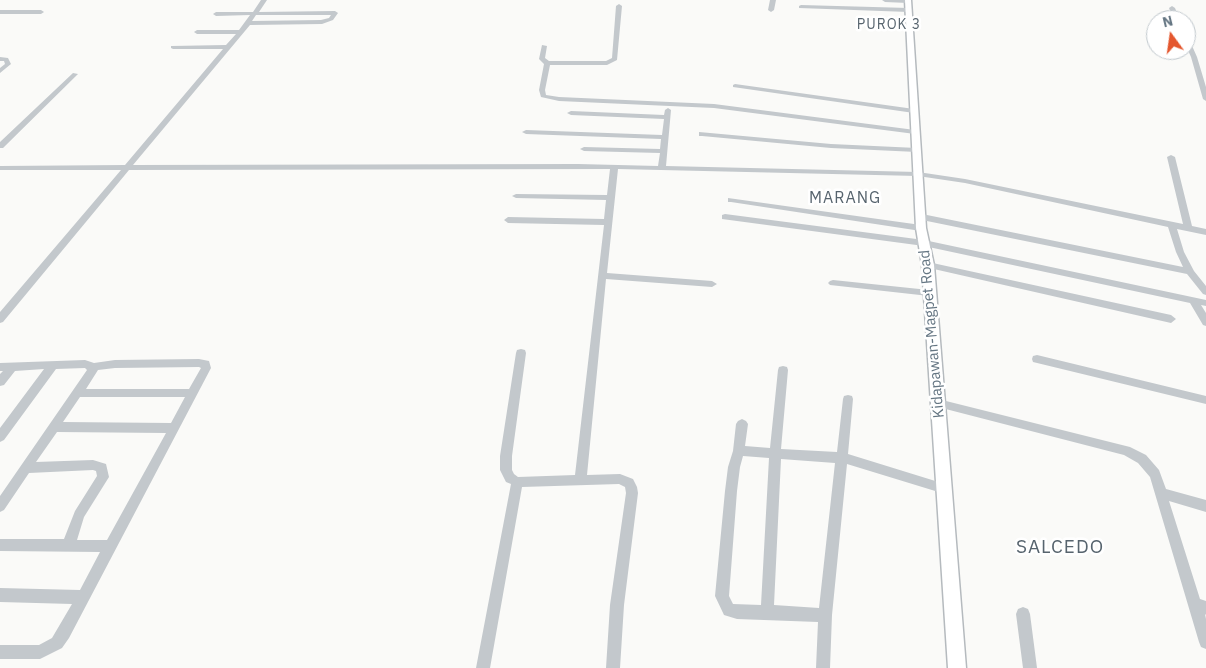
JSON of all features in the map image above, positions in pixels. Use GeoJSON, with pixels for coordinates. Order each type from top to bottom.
{"type":"FeatureCollection","features":[{"type":"Feature","properties":{"kind":"main road","name":"Kidapawan-Magpet Road"},"geometry":{"type":"LineString","coordinates":[[908,4],[921,222],[928,265],[957,668]]}},
{"type":"Feature","properties":{"kind":"street"},"geometry":{"type":"LineString","coordinates":[[0,320],[125,168],[256,14],[264,0]]}},
{"type":"Feature","properties":{"kind":"street"},"geometry":{"type":"LineString","coordinates":[[771,10],[773,0]]}},
{"type":"Feature","properties":{"kind":"street"},"geometry":{"type":"LineString","coordinates":[[885,0],[908,4]]}},
{"type":"Feature","properties":{"kind":"street"},"geometry":{"type":"LineString","coordinates":[[801,7],[908,4]]}},
{"type":"Feature","properties":{"kind":"street"},"geometry":{"type":"LineString","coordinates":[[544,46],[542,59],[547,63],[603,63],[613,61],[615,59],[619,6]]}},
{"type":"Feature","properties":{"kind":"street"},"geometry":{"type":"LineString","coordinates":[[0,12],[41,12]]}},
{"type":"Feature","properties":{"kind":"street"},"geometry":{"type":"LineString","coordinates":[[216,14],[336,14],[331,19],[322,22],[248,23]]}},
{"type":"Feature","properties":{"kind":"street"},"geometry":{"type":"LineString","coordinates":[[197,32],[241,32]]}},
{"type":"Feature","properties":{"kind":"street"},"geometry":{"type":"LineString","coordinates":[[173,47],[229,46]]}},
{"type":"Feature","properties":{"kind":"street"},"geometry":{"type":"LineString","coordinates":[[0,59],[6,60],[8,64],[0,71]]}},
{"type":"Feature","properties":{"kind":"street"},"geometry":{"type":"LineString","coordinates":[[1195,60],[1206,99]]}},
{"type":"Feature","properties":{"kind":"street"},"geometry":{"type":"LineString","coordinates":[[547,63],[542,93],[547,98],[740,108],[915,132]]}},
{"type":"Feature","properties":{"kind":"street"},"geometry":{"type":"LineString","coordinates":[[0,146],[75,74]]}},
{"type":"Feature","properties":{"kind":"street"},"geometry":{"type":"LineString","coordinates":[[735,86],[914,111]]}},
{"type":"Feature","properties":{"kind":"street"},"geometry":{"type":"LineString","coordinates":[[662,169],[669,103]]}},
{"type":"Feature","properties":{"kind":"street"},"geometry":{"type":"LineString","coordinates":[[571,113],[667,117]]}},
{"type":"Feature","properties":{"kind":"street"},"geometry":{"type":"LineString","coordinates":[[526,132],[665,137]]}},
{"type":"Feature","properties":{"kind":"street"},"geometry":{"type":"LineString","coordinates":[[702,134],[830,146],[917,150]]}},
{"type":"Feature","properties":{"kind":"street"},"geometry":{"type":"LineString","coordinates":[[584,149],[664,151]]}},
{"type":"Feature","properties":{"kind":"street"},"geometry":{"type":"LineString","coordinates":[[1171,157],[1188,228]]}},
{"type":"Feature","properties":{"kind":"street"},"geometry":{"type":"LineString","coordinates":[[580,481],[604,276],[614,167]]}},
{"type":"Feature","properties":{"kind":"street"},"geometry":{"type":"LineString","coordinates":[[0,168],[614,167],[918,174],[965,181],[1206,232]]}},
{"type":"Feature","properties":{"kind":"street"},"geometry":{"type":"LineString","coordinates":[[516,196],[610,198]]}},
{"type":"Feature","properties":{"kind":"street"},"geometry":{"type":"LineString","coordinates":[[731,200],[921,222],[1190,272]]}},
{"type":"Feature","properties":{"kind":"street"},"geometry":{"type":"LineString","coordinates":[[725,217],[924,243],[1206,303]]}},
{"type":"Feature","properties":{"kind":"street"},"geometry":{"type":"LineString","coordinates":[[508,220],[608,222]]}},
{"type":"Feature","properties":{"kind":"street"},"geometry":{"type":"LineString","coordinates":[[1171,224],[1180,252],[1190,272],[1206,292]]}},
{"type":"Feature","properties":{"kind":"street"},"geometry":{"type":"LineString","coordinates":[[928,265],[1171,319]]}},
{"type":"Feature","properties":{"kind":"street"},"geometry":{"type":"LineString","coordinates":[[604,276],[712,284]]}},
{"type":"Feature","properties":{"kind":"street"},"geometry":{"type":"LineString","coordinates":[[833,283],[929,293]]}},
{"type":"Feature","properties":{"kind":"street"},"geometry":{"type":"LineString","coordinates":[[1194,301],[1206,322]]}},
{"type":"Feature","properties":{"kind":"street"},"geometry":{"type":"LineString","coordinates":[[521,352],[506,462],[508,474],[516,482],[620,479],[629,483],[631,487],[632,493],[617,605],[613,668]]}},
{"type":"Feature","properties":{"kind":"street"},"geometry":{"type":"LineString","coordinates":[[1037,359],[1206,400]]}},
{"type":"Feature","properties":{"kind":"street"},"geometry":{"type":"LineString","coordinates":[[0,367],[85,364],[91,367],[115,364],[205,364],[206,368],[64,634],[57,643],[40,652],[0,652]]}},
{"type":"Feature","properties":{"kind":"street"},"geometry":{"type":"LineString","coordinates":[[0,437],[53,365]]}},
{"type":"Feature","properties":{"kind":"street"},"geometry":{"type":"LineString","coordinates":[[0,382],[12,367]]}},
{"type":"Feature","properties":{"kind":"street"},"geometry":{"type":"LineString","coordinates":[[0,506],[78,393],[93,370],[91,367]]}},
{"type":"Feature","properties":{"kind":"street"},"geometry":{"type":"LineString","coordinates":[[768,612],[775,455],[783,370]]}},
{"type":"Feature","properties":{"kind":"street"},"geometry":{"type":"LineString","coordinates":[[78,393],[192,393]]}},
{"type":"Feature","properties":{"kind":"street"},"geometry":{"type":"LineString","coordinates":[[823,668],[825,615],[833,526],[843,458],[848,399]]}},
{"type":"Feature","properties":{"kind":"street"},"geometry":{"type":"LineString","coordinates":[[938,403],[1134,454],[1142,459],[1155,474],[1200,606],[1206,642]]}},
{"type":"Feature","properties":{"kind":"street"},"geometry":{"type":"LineString","coordinates":[[742,424],[739,451],[730,491],[722,596],[729,610],[737,612],[825,615]]}},
{"type":"Feature","properties":{"kind":"street"},"geometry":{"type":"LineString","coordinates":[[54,427],[174,428]]}},
{"type":"Feature","properties":{"kind":"street"},"geometry":{"type":"LineString","coordinates":[[739,451],[775,455],[843,458],[945,489]]}},
{"type":"Feature","properties":{"kind":"street"},"geometry":{"type":"LineString","coordinates":[[26,468],[94,465],[102,468],[103,477],[80,515],[69,545]]}},
{"type":"Feature","properties":{"kind":"street"},"geometry":{"type":"LineString","coordinates":[[483,668],[516,482]]}},
{"type":"Feature","properties":{"kind":"street"},"geometry":{"type":"LineString","coordinates":[[1161,493],[1206,506]]}},
{"type":"Feature","properties":{"kind":"street"},"geometry":{"type":"LineString","coordinates":[[0,545],[110,546]]}},
{"type":"Feature","properties":{"kind":"street"},"geometry":{"type":"LineString","coordinates":[[0,595],[83,597]]}},
{"type":"Feature","properties":{"kind":"street"},"geometry":{"type":"LineString","coordinates":[[1023,614],[1030,668]]}},
{"type":"Feature","properties":{"kind":"district","name":"PUROK 3"},"geometry":{"type":"Point","coordinates":[889,25]}},
{"type":"Feature","properties":{"kind":"district","name":"MARANG"},"geometry":{"type":"Point","coordinates":[845,198]}},
{"type":"Feature","properties":{"kind":"district","name":"SALCEDO"},"geometry":{"type":"Point","coordinates":[1060,548]}}]}
